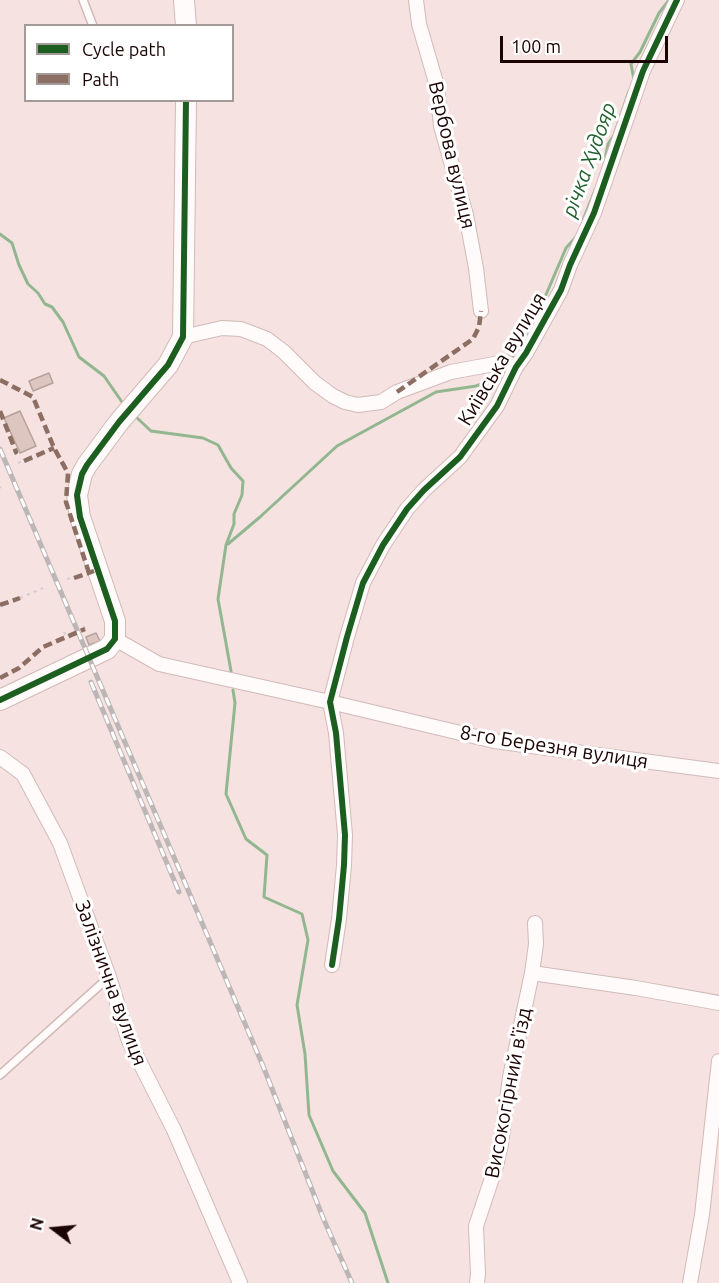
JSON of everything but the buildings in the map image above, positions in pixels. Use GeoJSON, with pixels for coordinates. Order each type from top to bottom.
{"type":"FeatureCollection","features":[{"type":"Feature","properties":{"kind":"street"},"geometry":{"type":"LineString","coordinates":[[184,0],[186,24]]}},
{"type":"Feature","properties":{"kind":"street","name":"Вербова вулиця"},"geometry":{"type":"LineString","coordinates":[[416,0],[419,24],[437,86],[441,126],[466,215],[476,267],[481,311]]}},
{"type":"Feature","properties":{"kind":"street","name":"Київська вулиця"},"geometry":{"type":"LineString","coordinates":[[332,965],[341,897],[345,834],[336,733],[330,702],[346,637],[370,568],[408,509],[424,490],[460,457],[497,406],[516,367],[561,290],[594,213],[643,71],[677,0]]}},
{"type":"Feature","properties":{"kind":"street"},"geometry":{"type":"LineString","coordinates":[[0,700],[107,649],[115,639],[115,621],[80,517],[76,495],[82,474],[119,422],[168,365],[183,337],[186,102]]}},
{"type":"Feature","properties":{"kind":"street"},"geometry":{"type":"LineString","coordinates":[[183,337],[222,328],[241,329],[267,339],[285,352],[315,383],[333,396],[358,405],[381,402],[408,387],[451,372],[505,362],[516,367]]}},
{"type":"Feature","properties":{"kind":"street","name":"8-го Березня вулиця"},"geometry":{"type":"LineString","coordinates":[[115,639],[159,664],[494,741],[719,771]]}},
{"type":"Feature","properties":{"kind":"street","name":"Залізнична вулиця"},"geometry":{"type":"LineString","coordinates":[[0,757],[23,774],[60,843],[109,977],[129,1041],[174,1130],[240,1283]]}},
{"type":"Feature","properties":{"kind":"street","name":"Високогірний в'їзд"},"geometry":{"type":"LineString","coordinates":[[477,1283],[476,1226],[499,1155],[510,1077],[532,973],[536,944],[535,923]]}},
{"type":"Feature","properties":{"kind":"street"},"geometry":{"type":"LineString","coordinates":[[532,973],[719,1003]]}},
{"type":"Feature","properties":{"kind":"street"},"geometry":{"type":"LineString","coordinates":[[690,1283],[702,1215],[719,1061]]}},
{"type":"Feature","properties":{"kind":"lane"},"geometry":{"type":"LineString","coordinates":[[83,0],[92,24]]}},
{"type":"Feature","properties":{"kind":"lane"},"geometry":{"type":"LineString","coordinates":[[0,1075],[109,977]]}},
{"type":"Feature","properties":{"kind":"path"},"geometry":{"type":"LineString","coordinates":[[18,463],[24,461]]}},
{"type":"Feature","properties":{"kind":"path"},"geometry":{"type":"LineString","coordinates":[[67,579],[74,578]]}},
{"type":"Feature","properties":{"kind":"path"},"geometry":{"type":"LineString","coordinates":[[20,598],[43,588]]}},
{"type":"Feature","properties":{"kind":"path"},"geometry":{"type":"LineString","coordinates":[[64,632],[66,637]]}},
{"type":"Feature","properties":{"kind":"waterway","name":"річка Худояр"},"geometry":{"type":"LineString","coordinates":[[634,80],[631,64],[640,52],[659,13],[669,0]]}},
{"type":"Feature","properties":{"kind":"waterway","name":"річка Худояр"},"geometry":{"type":"LineString","coordinates":[[604,164],[608,144],[614,135],[629,91]]}},
{"type":"Feature","properties":{"kind":"waterway","name":"річка Худояр"},"geometry":{"type":"LineString","coordinates":[[583,220],[595,190]]}},
{"type":"Feature","properties":{"kind":"waterway"},"geometry":{"type":"LineString","coordinates":[[0,234],[12,243],[28,284],[45,304],[52,307],[63,322],[79,357],[104,376],[124,405]]}},
{"type":"Feature","properties":{"kind":"waterway","name":"річка Худояр"},"geometry":{"type":"LineString","coordinates":[[512,360],[545,297],[566,248],[576,237]]}},
{"type":"Feature","properties":{"kind":"waterway","name":"річка Худояр"},"geometry":{"type":"LineString","coordinates":[[228,544],[337,446],[436,392],[476,386],[500,377],[505,370]]}},
{"type":"Feature","properties":{"kind":"waterway"},"geometry":{"type":"LineString","coordinates":[[135,416],[151,431],[203,438],[218,445],[231,468],[243,481],[242,495],[234,514],[234,524],[226,545],[218,599],[231,671]]}},
{"type":"Feature","properties":{"kind":"waterway"},"geometry":{"type":"LineString","coordinates":[[233,690],[235,703],[226,794],[246,839],[267,855],[264,897],[302,914],[308,940],[297,1005],[305,1054],[309,1115],[333,1171],[365,1213],[388,1283]]}},
{"type":"Feature","properties":{"kind":"railway"},"geometry":{"type":"LineString","coordinates":[[0,449],[263,1066],[324,1220],[352,1283]]}},
{"type":"Feature","properties":{"kind":"railway"},"geometry":{"type":"LineString","coordinates":[[91,682],[179,892]]}},
{"type":"Feature","properties":{"kind":"marked path"},"geometry":{"type":"LineString","coordinates":[[397,392],[473,339],[479,327],[481,311]]}},
{"type":"Feature","properties":{"kind":"marked path"},"geometry":{"type":"LineString","coordinates":[[0,380],[33,397],[54,448],[68,473],[66,502],[89,573]]}},
{"type":"Feature","properties":{"kind":"marked path"},"geometry":{"type":"LineString","coordinates":[[0,411],[16,452],[14,453]]}},
{"type":"Feature","properties":{"kind":"marked path"},"geometry":{"type":"LineString","coordinates":[[24,461],[54,448]]}},
{"type":"Feature","properties":{"kind":"marked path"},"geometry":{"type":"LineString","coordinates":[[74,578],[94,571]]}},
{"type":"Feature","properties":{"kind":"marked path"},"geometry":{"type":"LineString","coordinates":[[0,605],[20,598]]}},
{"type":"Feature","properties":{"kind":"marked path"},"geometry":{"type":"LineString","coordinates":[[0,678],[19,668],[43,647],[85,629]]}},
{"type":"Feature","properties":{"kind":"cycle path"},"geometry":{"type":"LineString","coordinates":[[332,965],[339,919],[345,835],[336,733],[330,702],[363,583],[383,545],[407,509],[460,457],[497,406],[516,367],[561,290],[594,213],[643,71],[677,0]]}},
{"type":"Feature","properties":{"kind":"cycle path"},"geometry":{"type":"LineString","coordinates":[[0,700],[107,649],[115,639],[115,621],[80,517],[77,495],[82,474],[87,465],[119,422],[168,365],[183,337],[186,102]]}}]}
